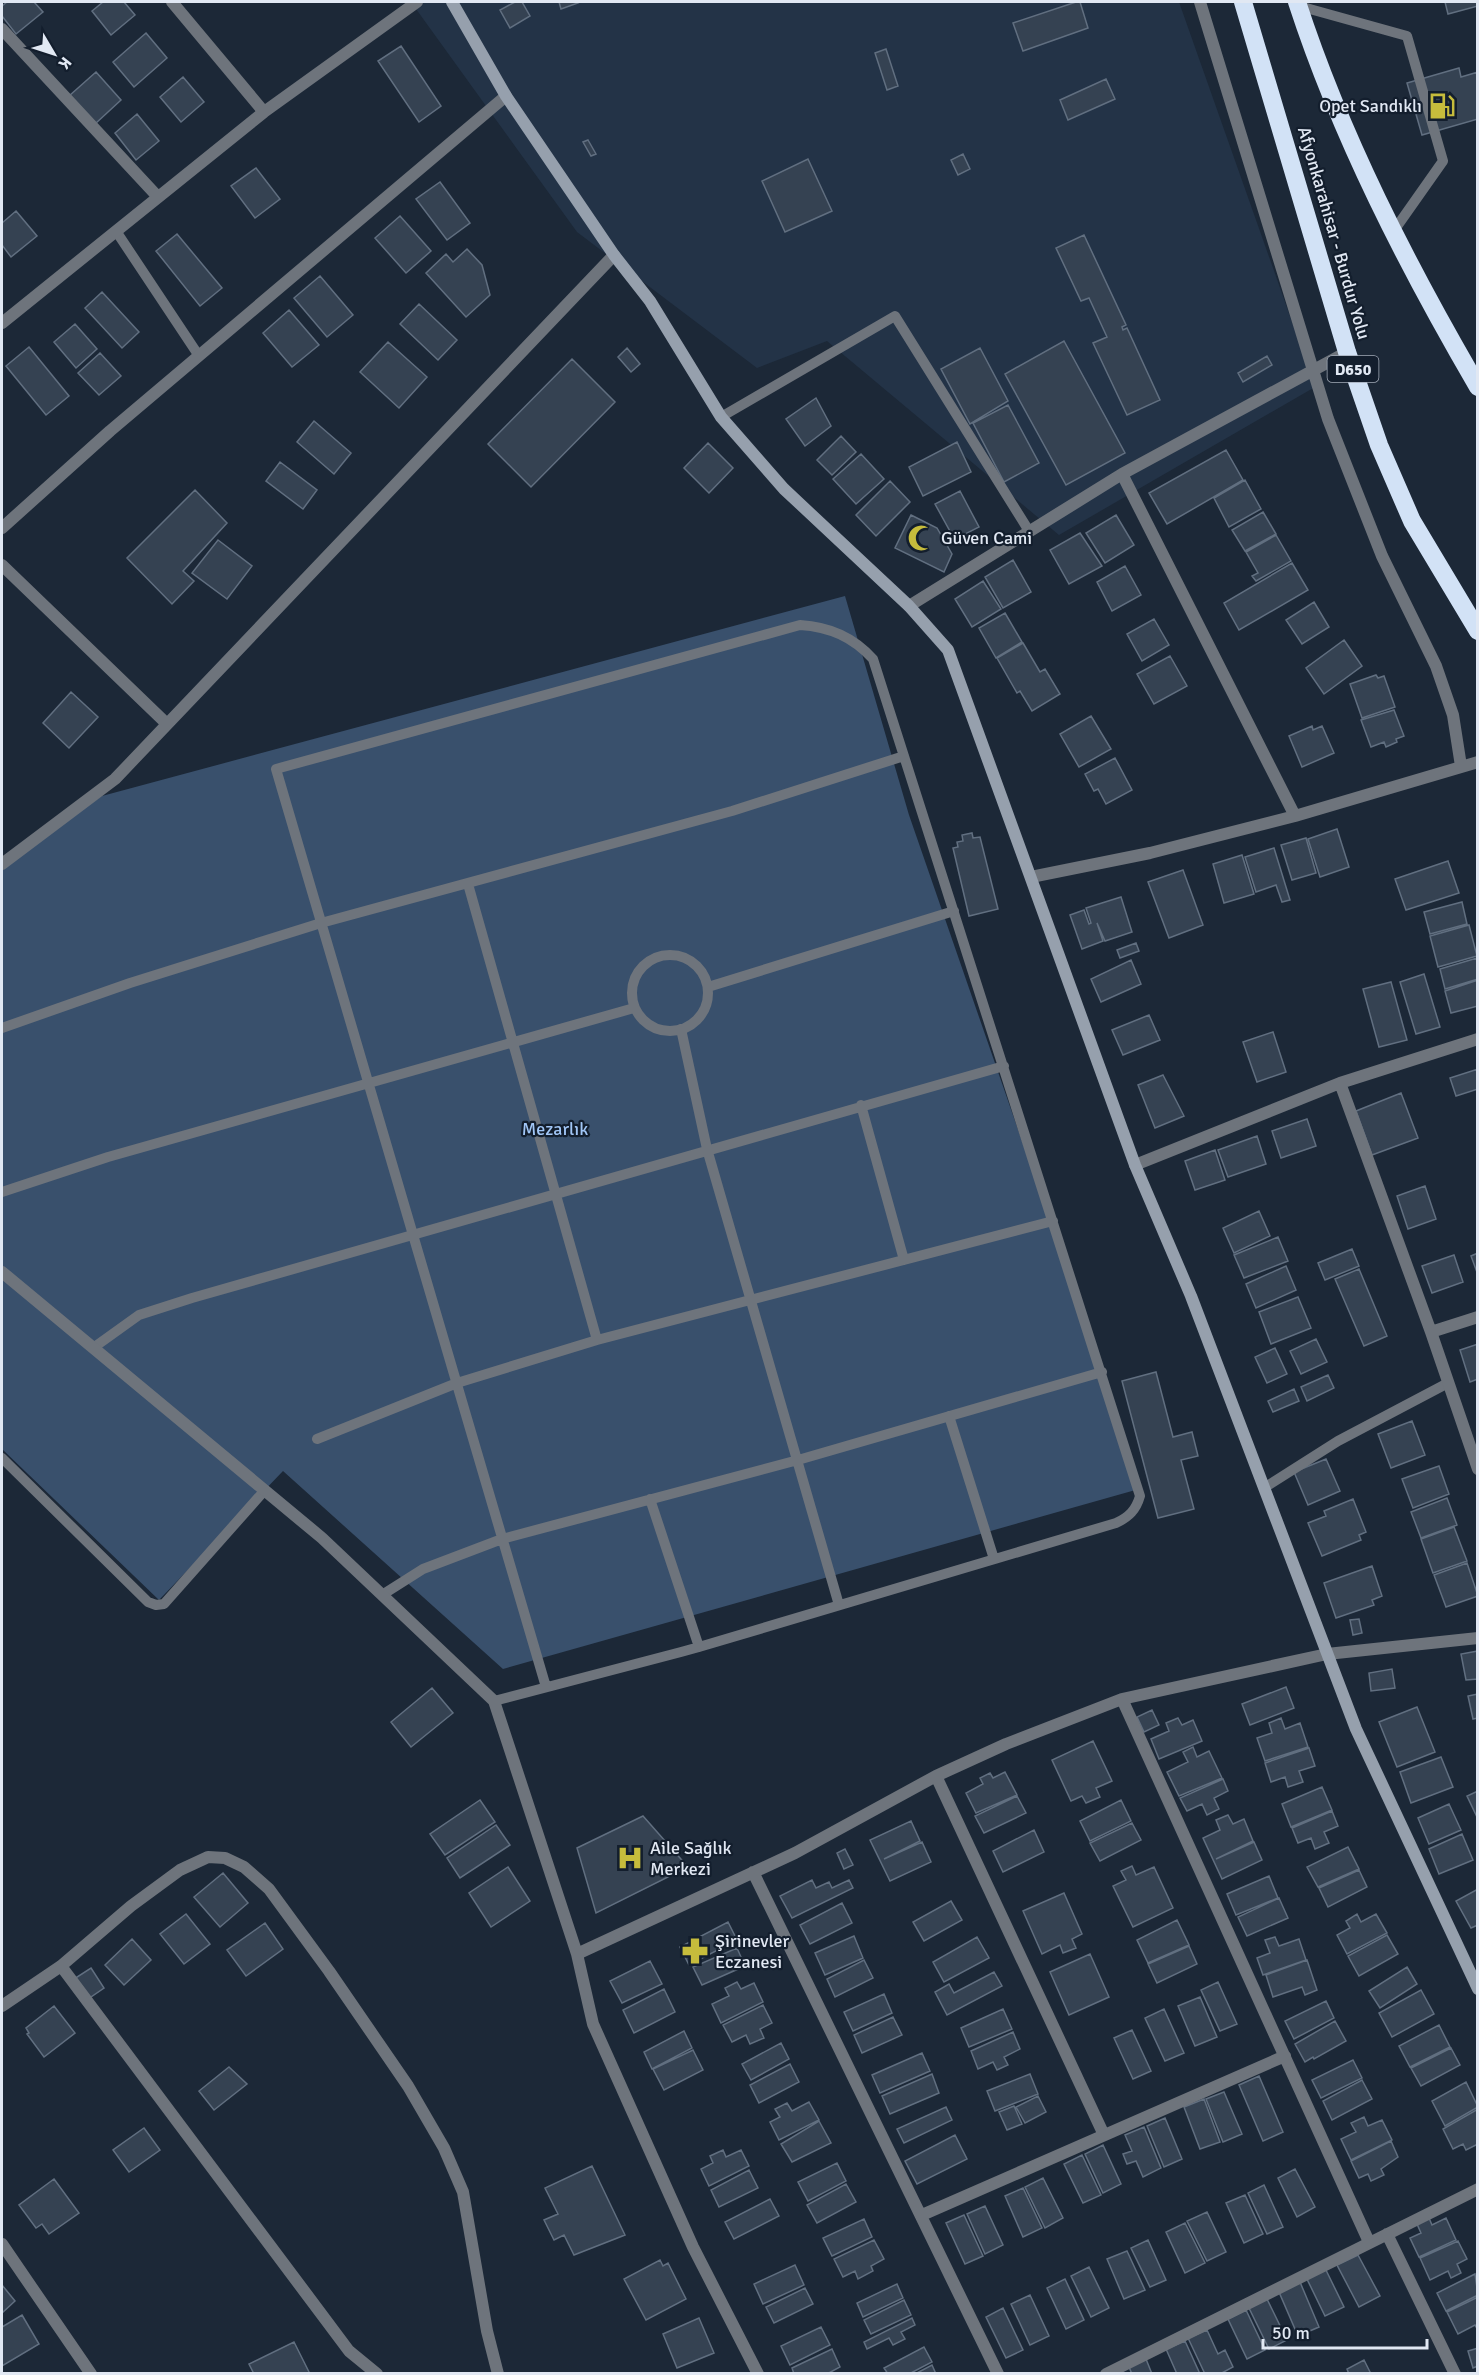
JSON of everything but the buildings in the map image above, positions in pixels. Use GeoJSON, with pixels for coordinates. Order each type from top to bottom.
{"type":"FeatureCollection","features":[{"type":"Feature","properties":{"kind":"highway","name":"Afyonkarahisar - Burdur Yolu"},"geometry":{"type":"LineString","coordinates":[[1243,2],[1347,352],[1379,445],[1412,521],[1478,631]]}},
{"type":"Feature","properties":{"kind":"highway"},"geometry":{"type":"LineString","coordinates":[[1298,4],[1336,106],[1393,232],[1478,387]]}},
{"type":"Feature","properties":{"kind":"street"},"geometry":{"type":"LineString","coordinates":[[172,2],[264,112]]}},
{"type":"Feature","properties":{"kind":"street"},"geometry":{"type":"LineString","coordinates":[[2,323],[264,112],[417,2]]}},
{"type":"Feature","properties":{"kind":"street"},"geometry":{"type":"LineString","coordinates":[[452,2],[506,96],[614,255],[650,301],[722,417],[784,489],[909,606],[948,650],[1135,1165],[1191,1296],[1356,1729],[1478,1989]]}},
{"type":"Feature","properties":{"kind":"street"},"geometry":{"type":"LineString","coordinates":[[1200,2],[1313,369],[1365,517],[1442,682],[1453,715],[1461,766]]}},
{"type":"Feature","properties":{"kind":"street"},"geometry":{"type":"LineString","coordinates":[[2,28],[158,197]]}},
{"type":"Feature","properties":{"kind":"street"},"geometry":{"type":"LineString","coordinates":[[2,528],[199,356],[506,96]]}},
{"type":"Feature","properties":{"kind":"street"},"geometry":{"type":"LineString","coordinates":[[4,859],[114,779],[614,255]]}},
{"type":"Feature","properties":{"kind":"street"},"geometry":{"type":"LineString","coordinates":[[909,606],[1122,474],[1347,352]]}},
{"type":"Feature","properties":{"kind":"street"},"geometry":{"type":"LineString","coordinates":[[1122,474],[1295,816]]}},
{"type":"Feature","properties":{"kind":"street"},"geometry":{"type":"LineString","coordinates":[[2,565],[167,724]]}},
{"type":"Feature","properties":{"kind":"street"},"geometry":{"type":"LineString","coordinates":[[1031,877],[1150,853],[1295,816],[1478,762]]}},
{"type":"Feature","properties":{"kind":"street"},"geometry":{"type":"LineString","coordinates":[[1135,1165],[1340,1083],[1478,1039]]}},
{"type":"Feature","properties":{"kind":"street"},"geometry":{"type":"LineString","coordinates":[[1340,1083],[1431,1332],[1478,1469]]}},
{"type":"Feature","properties":{"kind":"street"},"geometry":{"type":"LineString","coordinates":[[2,1272],[322,1538],[494,1701],[578,1954],[593,2025],[693,2247],[758,2373]]}},
{"type":"Feature","properties":{"kind":"street"},"geometry":{"type":"LineString","coordinates":[[1431,1332],[1478,1317]]}},
{"type":"Feature","properties":{"kind":"street"},"geometry":{"type":"LineString","coordinates":[[578,1954],[795,1853],[936,1776],[1006,1744],[1122,1699],[1327,1654],[1478,1638]]}},
{"type":"Feature","properties":{"kind":"street"},"geometry":{"type":"LineString","coordinates":[[1122,1699],[1369,2242]]}},
{"type":"Feature","properties":{"kind":"street"},"geometry":{"type":"LineString","coordinates":[[936,1776],[1104,2135]]}},
{"type":"Feature","properties":{"kind":"street"},"geometry":{"type":"LineString","coordinates":[[2,2006],[62,1966],[131,1906],[180,1870],[208,1857],[225,1858],[244,1867],[269,1889],[408,2086],[444,2148],[463,2192],[487,2331],[498,2373]]}},
{"type":"Feature","properties":{"kind":"street"},"geometry":{"type":"LineString","coordinates":[[753,1872],[998,2373]]}},
{"type":"Feature","properties":{"kind":"street"},"geometry":{"type":"LineString","coordinates":[[62,1966],[350,2351],[377,2373]]}},
{"type":"Feature","properties":{"kind":"street"},"geometry":{"type":"LineString","coordinates":[[922,2215],[1285,2056]]}},
{"type":"Feature","properties":{"kind":"street"},"geometry":{"type":"LineString","coordinates":[[1106,2373],[1478,2189]]}},
{"type":"Feature","properties":{"kind":"street"},"geometry":{"type":"LineString","coordinates":[[1387,2234],[1455,2373]]}},
{"type":"Feature","properties":{"kind":"street"},"geometry":{"type":"LineString","coordinates":[[2,2244],[92,2373]]}},
{"type":"Feature","properties":{"kind":"lane"},"geometry":{"type":"LineString","coordinates":[[1298,4],[1407,36],[1443,161],[1393,232]]}},
{"type":"Feature","properties":{"kind":"lane"},"geometry":{"type":"LineString","coordinates":[[116,231],[199,356]]}},
{"type":"Feature","properties":{"kind":"lane"},"geometry":{"type":"LineString","coordinates":[[722,417],[895,316],[1029,531]]}},
{"type":"Feature","properties":{"kind":"lane"},"geometry":{"type":"LineString","coordinates":[[494,1701],[699,1647],[1116,1523],[1125,1518],[1137,1504],[1140,1496],[873,659],[844,636],[830,629],[800,625],[276,769],[546,1687]]}},
{"type":"Feature","properties":{"kind":"lane"},"geometry":{"type":"LineString","coordinates":[[2,1028],[130,982],[321,923],[732,811],[904,756]]}},
{"type":"Feature","properties":{"kind":"lane"},"geometry":{"type":"LineString","coordinates":[[468,884],[597,1340]]}},
{"type":"Feature","properties":{"kind":"lane"},"geometry":{"type":"LineString","coordinates":[[708,987],[954,911]]}},
{"type":"Feature","properties":{"kind":"lane"},"geometry":{"type":"LineString","coordinates":[[661,955],[683,956],[700,968],[708,987],[706,1007],[700,1017],[681,1029],[658,1030],[640,1017],[634,1008],[632,986],[642,966],[661,955]]}},
{"type":"Feature","properties":{"kind":"lane"},"geometry":{"type":"LineString","coordinates":[[2,1192],[108,1157],[634,1008]]}},
{"type":"Feature","properties":{"kind":"lane"},"geometry":{"type":"LineString","coordinates":[[681,1029],[707,1149],[839,1605]]}},
{"type":"Feature","properties":{"kind":"lane"},"geometry":{"type":"LineString","coordinates":[[93,1348],[139,1315],[707,1149],[1004,1066]]}},
{"type":"Feature","properties":{"kind":"lane"},"geometry":{"type":"LineString","coordinates":[[861,1106],[904,1260]]}},
{"type":"Feature","properties":{"kind":"lane"},"geometry":{"type":"LineString","coordinates":[[317,1439],[456,1383],[597,1340],[1053,1221]]}},
{"type":"Feature","properties":{"kind":"lane"},"geometry":{"type":"LineString","coordinates":[[382,1595],[423,1569],[502,1539],[798,1460],[1102,1372]]}},
{"type":"Feature","properties":{"kind":"lane"},"geometry":{"type":"LineString","coordinates":[[1264,1488],[1338,1441],[1448,1383]]}},
{"type":"Feature","properties":{"kind":"lane"},"geometry":{"type":"LineString","coordinates":[[949,1416],[994,1559]]}},
{"type":"Feature","properties":{"kind":"lane"},"geometry":{"type":"LineString","coordinates":[[2,1458],[148,1602],[156,1605],[164,1604],[265,1490]]}},
{"type":"Feature","properties":{"kind":"lane"},"geometry":{"type":"LineString","coordinates":[[650,1499],[699,1647]]}},
{"type":"Feature","properties":{"kind":"shaded area"},"geometry":{"type":"Polygon","coordinates":[[[411,2],[1179,2],[1315,387],[1059,535],[827,341],[757,368],[577,232],[411,2]]]}},
{"type":"Feature","properties":{"kind":"green space","name":"Mezarlık"},"geometry":{"type":"Polygon","coordinates":[[[845,596],[909,815],[1102,1372],[1139,1489],[503,1669],[283,1471],[159,1600],[2,1449],[2,864],[102,796],[845,596]]]}},
{"type":"Feature","properties":{"kind":"place","name":"Opet Sandıklı"},"geometry":{"type":"Point","coordinates":[1442,106]}},
{"type":"Feature","properties":{"kind":"place","name":"Güven Cami"},"geometry":{"type":"Point","coordinates":[921,538]}},
{"type":"Feature","properties":{"kind":"place","name":"Aile Sağlık Merkezi"},"geometry":{"type":"Point","coordinates":[630,1858]}},
{"type":"Feature","properties":{"kind":"place","name":"Şirinevler Eczanesi"},"geometry":{"type":"Point","coordinates":[695,1951]}}]}
